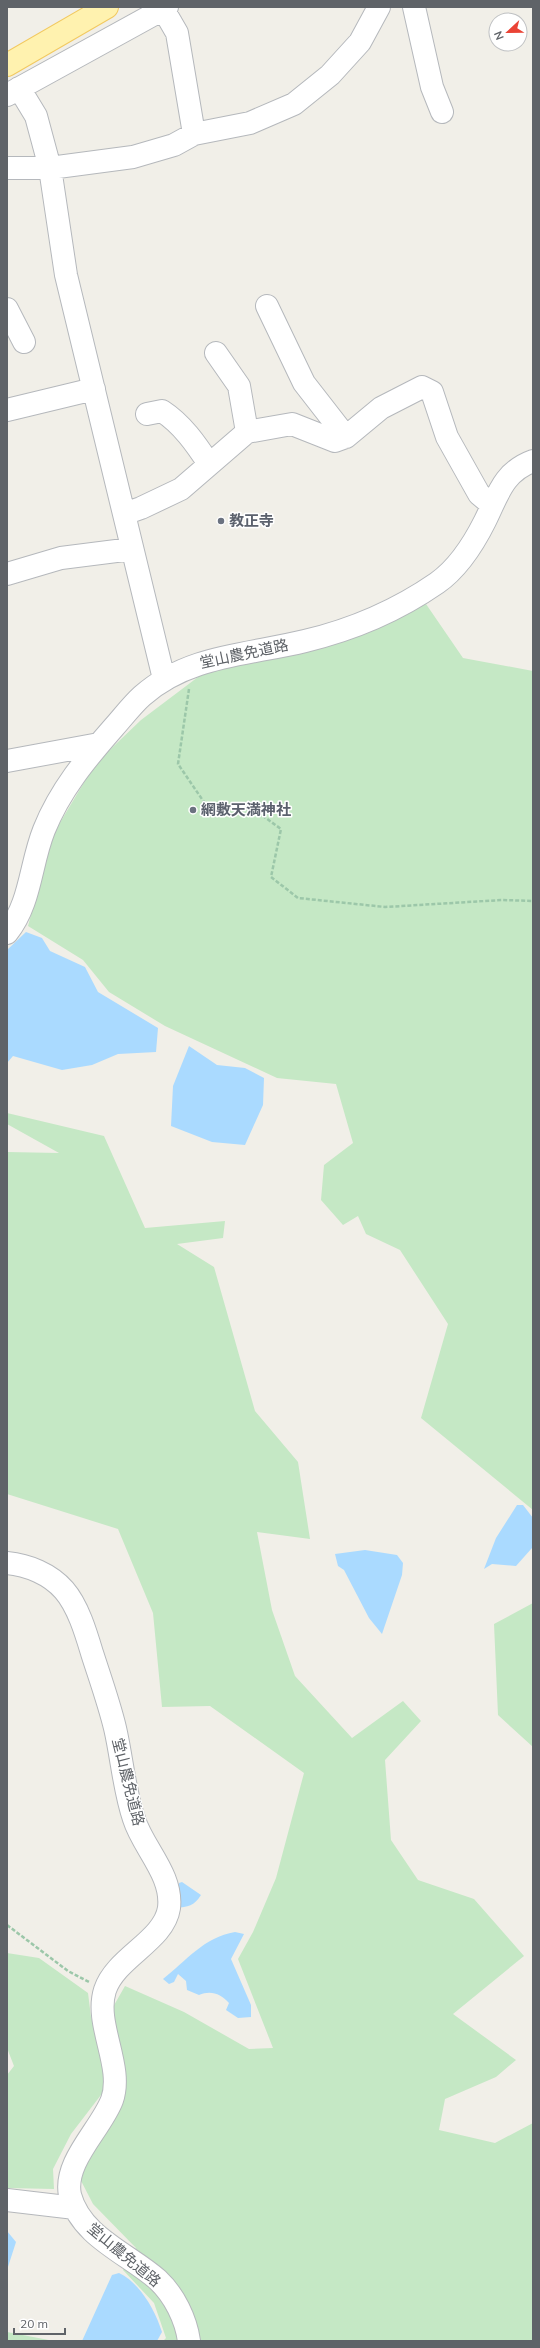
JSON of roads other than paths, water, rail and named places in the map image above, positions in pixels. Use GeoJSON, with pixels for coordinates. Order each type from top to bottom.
{"type":"FeatureCollection","features":[{"type":"Feature","properties":{"kind":"main road"},"geometry":{"type":"LineString","coordinates":[[7,65],[107,7]]}},
{"type":"Feature","properties":{"kind":"street"},"geometry":{"type":"LineString","coordinates":[[7,168],[50,168],[133,157],[174,145],[194,134],[250,123],[294,104],[330,75],[360,42],[379,7]]}},
{"type":"Feature","properties":{"kind":"street"},"geometry":{"type":"LineString","coordinates":[[414,7],[432,86],[442,112]]}},
{"type":"Feature","properties":{"kind":"street"},"geometry":{"type":"LineString","coordinates":[[164,679],[66,275],[50,168],[36,116],[13,91],[164,8],[177,33],[194,134]]}},
{"type":"Feature","properties":{"kind":"street"},"geometry":{"type":"LineString","coordinates":[[267,306],[304,383],[346,437]]}},
{"type":"Feature","properties":{"kind":"street"},"geometry":{"type":"LineString","coordinates":[[7,309],[24,342]]}},
{"type":"Feature","properties":{"kind":"street"},"geometry":{"type":"LineString","coordinates":[[216,352],[239,386],[247,432]]}},
{"type":"Feature","properties":{"kind":"street"},"geometry":{"type":"LineString","coordinates":[[124,514],[141,508],[181,489],[247,432],[292,424],[335,441],[346,437],[381,408],[422,387],[432,392],[447,437],[478,494],[492,505]]}},
{"type":"Feature","properties":{"kind":"street"},"geometry":{"type":"LineString","coordinates":[[7,410],[94,389]]}},
{"type":"Feature","properties":{"kind":"street"},"geometry":{"type":"LineString","coordinates":[[147,414],[162,411],[172,417],[192,438],[209,464]]}},
{"type":"Feature","properties":{"kind":"street","name":"堂山農免道路"},"geometry":{"type":"LineString","coordinates":[[7,933],[23,907],[43,831],[72,775],[141,697],[164,679],[193,665],[213,659],[306,641],[340,631],[416,597],[448,576],[484,522],[501,485],[515,471],[533,461]]}},
{"type":"Feature","properties":{"kind":"street"},"geometry":{"type":"LineString","coordinates":[[7,574],[61,558],[132,549]]}},
{"type":"Feature","properties":{"kind":"street"},"geometry":{"type":"LineString","coordinates":[[7,761],[99,744]]}},
{"type":"Feature","properties":{"kind":"street","name":"堂山農免道路"},"geometry":{"type":"LineString","coordinates":[[7,1563],[33,1569],[51,1578],[65,1591],[74,1609],[86,1635],[114,1725],[134,1821],[163,1877],[168,1892],[169,1907],[164,1924],[116,1970],[105,1990],[102,2014],[113,2072],[113,2098],[73,2168],[70,2193],[75,2208],[83,2222],[100,2237],[158,2281],[183,2317],[189,2341]]}},
{"type":"Feature","properties":{"kind":"street"},"geometry":{"type":"LineString","coordinates":[[7,2200],[75,2208]]}},
{"type":"Feature","properties":{"kind":"water"},"geometry":{"type":"Polygon","coordinates":[[[26,932],[42,938],[50,951],[85,967],[98,992],[158,1028],[156,1052],[118,1054],[92,1065],[62,1070],[13,1056],[7,1063],[7,950],[26,932]]]}},
{"type":"Feature","properties":{"kind":"water"},"geometry":{"type":"Polygon","coordinates":[[[189,1046],[217,1065],[245,1068],[264,1078],[263,1105],[245,1145],[212,1142],[171,1126],[173,1086],[189,1046]]]}},
{"type":"Feature","properties":{"kind":"water"},"geometry":{"type":"Polygon","coordinates":[[[517,1505],[523,1505],[533,1518],[532,1548],[516,1566],[492,1564],[484,1569],[496,1538],[517,1505]]]}},
{"type":"Feature","properties":{"kind":"water"},"geometry":{"type":"Polygon","coordinates":[[[365,1550],[397,1555],[403,1563],[402,1575],[382,1634],[369,1618],[344,1570],[338,1566],[335,1554],[365,1550]]]}},
{"type":"Feature","properties":{"kind":"water"},"geometry":{"type":"Polygon","coordinates":[[[182,1882],[201,1895],[196,1902],[184,1907],[176,1908],[179,1883],[182,1882]]]}},
{"type":"Feature","properties":{"kind":"water"},"geometry":{"type":"Polygon","coordinates":[[[235,1932],[244,1934],[231,1959],[251,2005],[251,2017],[238,2018],[226,2010],[229,2003],[219,1995],[208,1993],[199,1995],[187,1990],[186,1981],[178,1974],[174,1982],[169,1984],[163,1979],[205,1944],[224,1935],[235,1932]]]}},
{"type":"Feature","properties":{"kind":"water"},"geometry":{"type":"Polygon","coordinates":[[[7,2231],[16,2242],[7,2270],[7,2231]]]}},
{"type":"Feature","properties":{"kind":"water"},"geometry":{"type":"Polygon","coordinates":[[[119,2273],[134,2283],[151,2306],[162,2332],[157,2341],[82,2341],[112,2275],[119,2273]]]}},
{"type":"Feature","properties":{"kind":"place","name":"教正寺"},"geometry":{"type":"Point","coordinates":[221,521]}},
{"type":"Feature","properties":{"kind":"place","name":"網敷天満神社"},"geometry":{"type":"Point","coordinates":[193,810]}}]}
